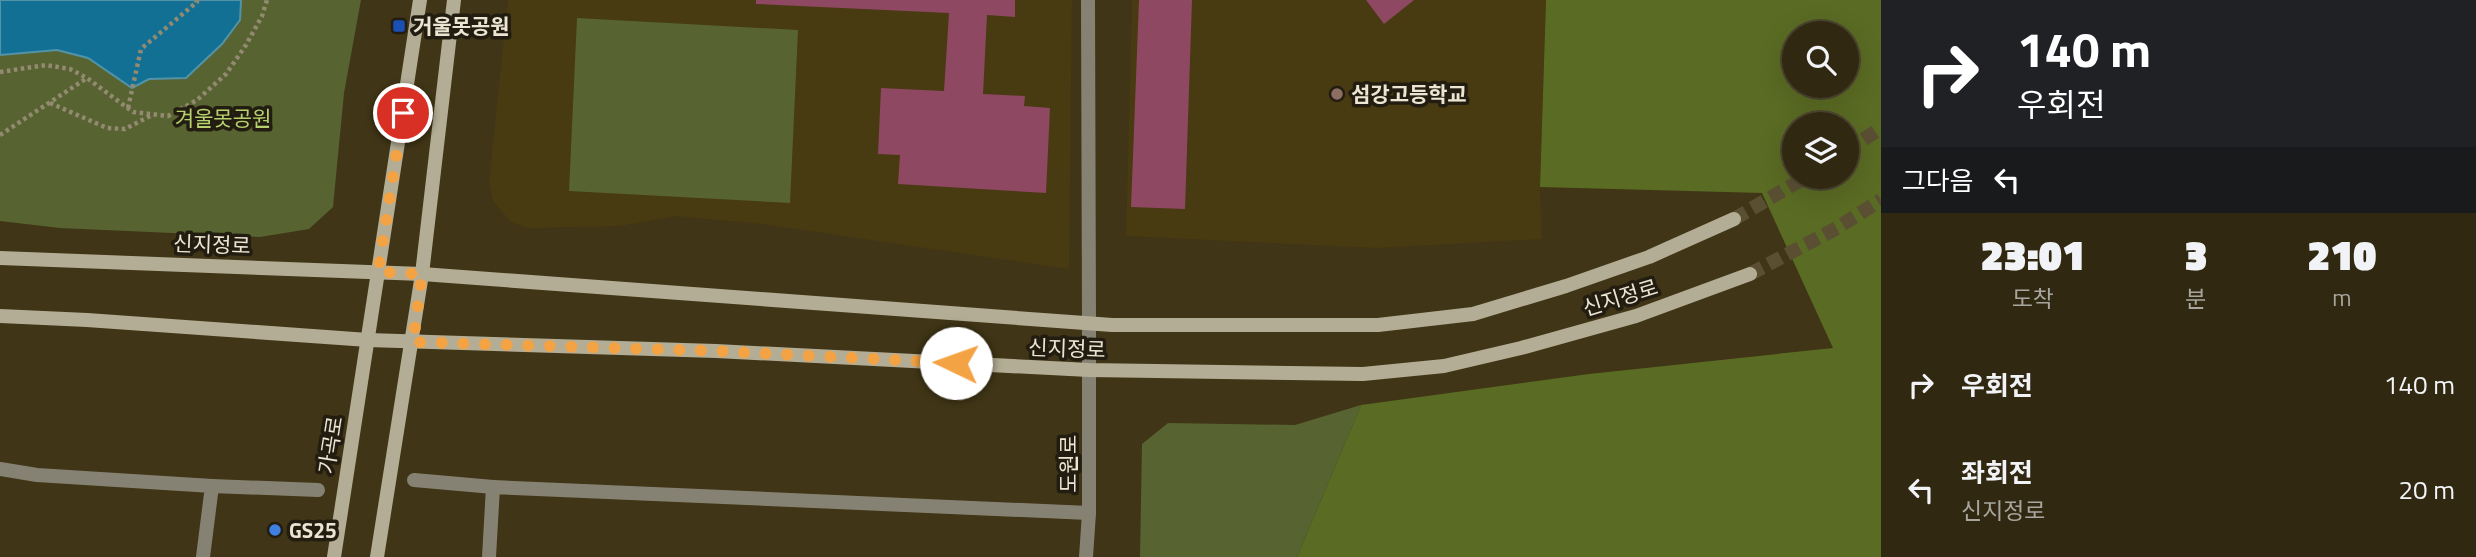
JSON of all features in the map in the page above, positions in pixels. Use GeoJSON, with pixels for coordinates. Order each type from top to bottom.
{"type":"FeatureCollection","features":[{"type":"Feature","properties":{"kind":"street"},"geometry":{"type":"LineString","coordinates":[[378,272],[420,0]]}},
{"type":"Feature","properties":{"kind":"street"},"geometry":{"type":"LineString","coordinates":[[377,557],[413,342],[454,0]]}},
{"type":"Feature","properties":{"kind":"street","name":"도원로"},"geometry":{"type":"LineString","coordinates":[[1086,557],[1089,513],[1088,0]]}},
{"type":"Feature","properties":{"kind":"street","name":"신지정로"},"geometry":{"type":"LineString","coordinates":[[0,258],[422,274],[1112,325],[1378,325],[1473,314],[1649,257],[1734,219]]}},
{"type":"Feature","properties":{"kind":"street","name":"가곡로"},"geometry":{"type":"LineString","coordinates":[[334,557],[378,272]]}},
{"type":"Feature","properties":{"kind":"street","name":"신지정로"},"geometry":{"type":"LineString","coordinates":[[0,316],[413,342],[716,351],[1089,370],[1363,374],[1444,366],[1521,348],[1636,316],[1750,274]]}},
{"type":"Feature","properties":{"kind":"street"},"geometry":{"type":"LineString","coordinates":[[0,468],[37,475],[318,490]]}},
{"type":"Feature","properties":{"kind":"street"},"geometry":{"type":"LineString","coordinates":[[414,480],[493,486],[1089,513]]}},
{"type":"Feature","properties":{"kind":"street"},"geometry":{"type":"LineString","coordinates":[[203,557],[212,486]]}},
{"type":"Feature","properties":{"kind":"street"},"geometry":{"type":"LineString","coordinates":[[489,557],[493,486]]}},
{"type":"Feature","properties":{"kind":"path"},"geometry":{"type":"LineString","coordinates":[[128,108],[141,49],[197,2],[196,0]]}},
{"type":"Feature","properties":{"kind":"path"},"geometry":{"type":"LineString","coordinates":[[0,72],[46,65],[70,69],[88,78],[133,112],[168,116],[197,100],[226,74],[246,45],[262,16],[267,0]]}},
{"type":"Feature","properties":{"kind":"path"},"geometry":{"type":"LineString","coordinates":[[0,135],[88,78]]}},
{"type":"Feature","properties":{"kind":"path"},"geometry":{"type":"LineString","coordinates":[[50,103],[107,128],[125,129],[153,114]]}},
{"type":"Feature","properties":{"kind":"shaded area"},"geometry":{"type":"Polygon","coordinates":[[[508,0],[1072,0],[1069,269],[762,224],[676,216],[620,226],[529,228],[511,222],[493,201],[489,182],[508,0]]]}},
{"type":"Feature","properties":{"kind":"shaded area","name":"섬강고등학교"},"geometry":{"type":"Polygon","coordinates":[[[1132,0],[1546,0],[1540,187],[1542,239],[1376,248],[1126,236],[1132,0]]]}},
{"type":"Feature","properties":{"kind":"green space","name":"겨울못공원"},"geometry":{"type":"Polygon","coordinates":[[[0,0],[361,0],[344,93],[333,207],[309,229],[260,237],[60,228],[0,221],[0,0]]]}},
{"type":"Feature","properties":{"kind":"green space"},"geometry":{"type":"Polygon","coordinates":[[[1546,0],[1881,0],[1881,557],[1297,557],[1361,405],[1589,374],[1833,348],[1762,193],[1540,187],[1546,0]]]}},
{"type":"Feature","properties":{"kind":"green space"},"geometry":{"type":"Polygon","coordinates":[[[577,18],[798,30],[790,203],[569,191],[577,18]]]}},
{"type":"Feature","properties":{"kind":"green space"},"geometry":{"type":"Polygon","coordinates":[[[1361,405],[1297,557],[1140,557],[1142,444],[1168,423],[1295,425],[1361,405]]]}},
{"type":"Feature","properties":{"kind":"water"},"geometry":{"type":"Polygon","coordinates":[[[0,0],[241,0],[240,20],[222,44],[186,78],[149,79],[132,88],[88,58],[57,50],[0,55],[0,0]]]}},
{"type":"Feature","properties":{"kind":"building"},"geometry":{"type":"Polygon","coordinates":[[[756,0],[1015,0],[1015,17],[987,15],[983,94],[1025,96],[1024,106],[1050,108],[1046,193],[898,184],[900,155],[878,154],[881,88],[944,91],[949,13],[756,4],[756,0]]]}},
{"type":"Feature","properties":{"kind":"building"},"geometry":{"type":"Polygon","coordinates":[[[1139,0],[1192,0],[1185,209],[1131,207],[1139,0]]]}},
{"type":"Feature","properties":{"kind":"building"},"geometry":{"type":"Polygon","coordinates":[[[1366,0],[1414,0],[1384,24],[1366,0]]]}},
{"type":"Feature","properties":{"kind":"tunnel"},"geometry":{"type":"LineString","coordinates":[[1859,142],[1881,128]]}},
{"type":"Feature","properties":{"kind":"tunnel"},"geometry":{"type":"LineString","coordinates":[[1734,219],[1785,189]]}},
{"type":"Feature","properties":{"kind":"tunnel"},"geometry":{"type":"LineString","coordinates":[[1750,274],[1837,228],[1881,200]]}},
{"type":"Feature","properties":{"kind":"place","name":"거울못공원"},"geometry":{"type":"Point","coordinates":[399,26]}},
{"type":"Feature","properties":{"kind":"place","name":"섬강고등학교"},"geometry":{"type":"Point","coordinates":[1337,94]}},
{"type":"Feature","properties":{"kind":"place","name":"GS25"},"geometry":{"type":"Point","coordinates":[275,530]}},
{"type":"Feature","properties":{"kind":"route"},"geometry":{"type":"LineString","coordinates":[[403,113],[378,272],[422,274],[413,342],[716,351],[956,363]]}}]}
